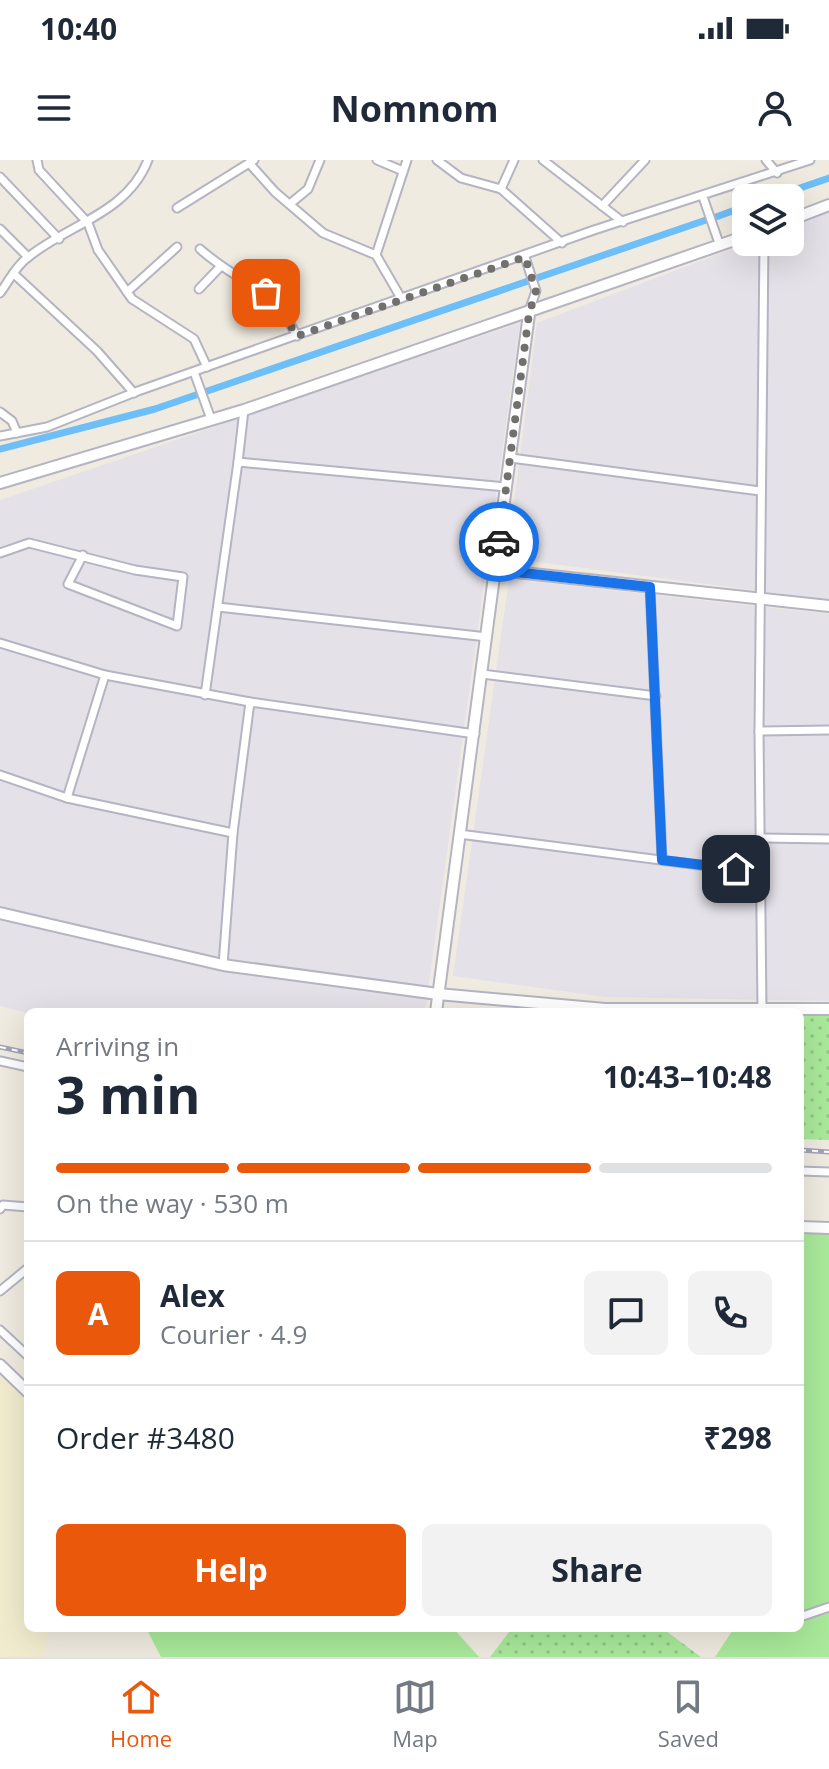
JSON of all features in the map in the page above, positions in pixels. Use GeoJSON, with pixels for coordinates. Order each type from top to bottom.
{"type":"FeatureCollection","features":[{"type":"Feature","properties":{"kind":"street"},"geometry":{"type":"LineString","coordinates":[[37,160],[39,170],[88,223],[98,250],[127,292],[145,311],[194,339],[207,367]]}},
{"type":"Feature","properties":{"kind":"street"},"geometry":{"type":"LineString","coordinates":[[0,293],[28,257],[88,223],[123,197],[148,160]]}},
{"type":"Feature","properties":{"kind":"street"},"geometry":{"type":"LineString","coordinates":[[291,203],[308,189],[320,160]]}},
{"type":"Feature","properties":{"kind":"street"},"geometry":{"type":"LineString","coordinates":[[377,160],[403,171]]}},
{"type":"Feature","properties":{"kind":"street"},"geometry":{"type":"LineString","coordinates":[[376,255],[407,160]]}},
{"type":"Feature","properties":{"kind":"street"},"geometry":{"type":"LineString","coordinates":[[437,160],[461,178],[501,189],[562,243]]}},
{"type":"Feature","properties":{"kind":"street"},"geometry":{"type":"LineString","coordinates":[[501,189],[514,160]]}},
{"type":"Feature","properties":{"kind":"street"},"geometry":{"type":"LineString","coordinates":[[543,160],[555,164],[623,222]]}},
{"type":"Feature","properties":{"kind":"street"},"geometry":{"type":"LineString","coordinates":[[602,206],[645,160]]}},
{"type":"Feature","properties":{"kind":"street"},"geometry":{"type":"LineString","coordinates":[[766,160],[777,173]]}},
{"type":"Feature","properties":{"kind":"street"},"geometry":{"type":"LineString","coordinates":[[0,436],[47,427],[401,298],[810,160]]}},
{"type":"Feature","properties":{"kind":"street"},"geometry":{"type":"LineString","coordinates":[[177,208],[252,161],[275,192],[323,233],[376,255],[401,298]]}},
{"type":"Feature","properties":{"kind":"street"},"geometry":{"type":"LineString","coordinates":[[0,177],[59,239]]}},
{"type":"Feature","properties":{"kind":"street"},"geometry":{"type":"LineString","coordinates":[[703,197],[720,246]]}},
{"type":"Feature","properties":{"kind":"street"},"geometry":{"type":"LineString","coordinates":[[804,215],[829,205]]}},
{"type":"Feature","properties":{"kind":"street"},"geometry":{"type":"LineString","coordinates":[[0,229],[28,257]]}},
{"type":"Feature","properties":{"kind":"street"},"geometry":{"type":"LineString","coordinates":[[0,483],[244,410],[732,241]]}},
{"type":"Feature","properties":{"kind":"street"},"geometry":{"type":"LineString","coordinates":[[127,292],[177,247]]}},
{"type":"Feature","properties":{"kind":"street"},"geometry":{"type":"LineString","coordinates":[[200,249],[220,267],[259,287],[275,300],[297,336]]}},
{"type":"Feature","properties":{"kind":"street"},"geometry":{"type":"LineString","coordinates":[[762,1008],[759,731],[764,256]]}},
{"type":"Feature","properties":{"kind":"street"},"geometry":{"type":"LineString","coordinates":[[436,1008],[529,314],[536,291],[525,257]]}},
{"type":"Feature","properties":{"kind":"street"},"geometry":{"type":"LineString","coordinates":[[201,289],[220,267]]}},
{"type":"Feature","properties":{"kind":"street"},"geometry":{"type":"LineString","coordinates":[[14,274],[97,351],[134,393]]}},
{"type":"Feature","properties":{"kind":"street"},"geometry":{"type":"LineString","coordinates":[[195,375],[211,419]]}},
{"type":"Feature","properties":{"kind":"street"},"geometry":{"type":"LineString","coordinates":[[205,695],[244,410]]}},
{"type":"Feature","properties":{"kind":"street"},"geometry":{"type":"LineString","coordinates":[[0,412],[12,421],[17,433]]}},
{"type":"Feature","properties":{"kind":"street"},"geometry":{"type":"LineString","coordinates":[[511,458],[760,491]]}},
{"type":"Feature","properties":{"kind":"street"},"geometry":{"type":"LineString","coordinates":[[238,462],[506,487]]}},
{"type":"Feature","properties":{"kind":"street"},"geometry":{"type":"LineString","coordinates":[[0,553],[29,543],[83,555],[135,570],[183,577],[177,626],[68,584],[83,555]]}},
{"type":"Feature","properties":{"kind":"street"},"geometry":{"type":"LineString","coordinates":[[496,570],[829,606]]}},
{"type":"Feature","properties":{"kind":"street"},"geometry":{"type":"LineString","coordinates":[[650,587],[662,860]]}},
{"type":"Feature","properties":{"kind":"street"},"geometry":{"type":"LineString","coordinates":[[218,607],[487,637]]}},
{"type":"Feature","properties":{"kind":"street"},"geometry":{"type":"LineString","coordinates":[[0,643],[105,675],[205,695],[475,734]]}},
{"type":"Feature","properties":{"kind":"street"},"geometry":{"type":"LineString","coordinates":[[482,674],[656,696]]}},
{"type":"Feature","properties":{"kind":"street"},"geometry":{"type":"LineString","coordinates":[[67,798],[105,675]]}},
{"type":"Feature","properties":{"kind":"street"},"geometry":{"type":"LineString","coordinates":[[223,965],[233,833],[250,702]]}},
{"type":"Feature","properties":{"kind":"street"},"geometry":{"type":"LineString","coordinates":[[759,731],[829,730]]}},
{"type":"Feature","properties":{"kind":"street"},"geometry":{"type":"LineString","coordinates":[[0,775],[67,798],[233,833]]}},
{"type":"Feature","properties":{"kind":"street"},"geometry":{"type":"LineString","coordinates":[[459,834],[761,873]]}},
{"type":"Feature","properties":{"kind":"street"},"geometry":{"type":"LineString","coordinates":[[761,838],[829,839]]}},
{"type":"Feature","properties":{"kind":"street"},"geometry":{"type":"LineString","coordinates":[[0,913],[223,965],[438,994],[594,1008]]}},
{"type":"Feature","properties":{"kind":"street"},"geometry":{"type":"LineString","coordinates":[[804,1009],[829,1009]]}},
{"type":"Feature","properties":{"kind":"street"},"geometry":{"type":"LineString","coordinates":[[0,1061],[24,1066]]}},
{"type":"Feature","properties":{"kind":"street"},"geometry":{"type":"LineString","coordinates":[[804,1171],[829,1172]]}},
{"type":"Feature","properties":{"kind":"street"},"geometry":{"type":"LineString","coordinates":[[0,1209],[13,1205],[24,1206]]}},
{"type":"Feature","properties":{"kind":"street"},"geometry":{"type":"LineString","coordinates":[[804,1227],[829,1228]]}},
{"type":"Feature","properties":{"kind":"street"},"geometry":{"type":"LineString","coordinates":[[0,1291],[24,1271]]}},
{"type":"Feature","properties":{"kind":"street"},"geometry":{"type":"LineString","coordinates":[[0,1330],[24,1352]]}},
{"type":"Feature","properties":{"kind":"street"},"geometry":{"type":"LineString","coordinates":[[0,1365],[24,1388]]}},
{"type":"Feature","properties":{"kind":"street"},"geometry":{"type":"LineString","coordinates":[[804,1616],[829,1607]]}},
{"type":"Feature","properties":{"kind":"shaded area"},"geometry":{"type":"Polygon","coordinates":[[[829,212],[829,600],[507,558],[537,323],[732,249],[732,256],[804,256],[804,222],[829,212]]]}},
{"type":"Feature","properties":{"kind":"shaded area"},"geometry":{"type":"Polygon","coordinates":[[[520,323],[426,1008],[24,1008],[24,1012],[0,1006],[0,500],[520,323]]]}},
{"type":"Feature","properties":{"kind":"shaded area"},"geometry":{"type":"Polygon","coordinates":[[[509,579],[829,614],[829,1001],[605,997],[453,976],[509,579]]]}},
{"type":"Feature","properties":{"kind":"shaded area"},"geometry":{"type":"Polygon","coordinates":[[[0,1375],[24,1397],[24,1632],[49,1632],[43,1657],[0,1657],[0,1375]]]}},
{"type":"Feature","properties":{"kind":"green space"},"geometry":{"type":"Polygon","coordinates":[[[829,1013],[829,1140],[804,1139],[804,1014],[829,1013]]]}},
{"type":"Feature","properties":{"kind":"green space"},"geometry":{"type":"Polygon","coordinates":[[[804,1228],[829,1229],[829,1657],[715,1657],[731,1632],[804,1632],[804,1228]]]}},
{"type":"Feature","properties":{"kind":"green space"},"geometry":{"type":"Polygon","coordinates":[[[148,1632],[457,1632],[479,1657],[161,1657],[148,1632]]]}},
{"type":"Feature","properties":{"kind":"green space"},"geometry":{"type":"Polygon","coordinates":[[[509,1632],[667,1632],[701,1657],[490,1657],[509,1632]]]}},
{"type":"Feature","properties":{"kind":"waterway"},"geometry":{"type":"LineString","coordinates":[[804,187],[829,178]]}},
{"type":"Feature","properties":{"kind":"waterway"},"geometry":{"type":"LineString","coordinates":[[716,217],[732,211]]}},
{"type":"Feature","properties":{"kind":"waterway"},"geometry":{"type":"LineString","coordinates":[[0,449],[155,409],[706,220]]}},
{"type":"Feature","properties":{"kind":"railway"},"geometry":{"type":"LineString","coordinates":[[0,1047],[24,1052]]}},
{"type":"Feature","properties":{"kind":"railway"},"geometry":{"type":"LineString","coordinates":[[804,1150],[829,1152]]}},
{"type":"Feature","properties":{"kind":"way so far"},"geometry":{"type":"LineString","coordinates":[[266,293],[275,300],[297,336],[525,257],[536,291],[529,314],[499,542]]}},
{"type":"Feature","properties":{"kind":"route"},"geometry":{"type":"LineString","coordinates":[[499,542],[496,570],[650,587],[662,860],[736,869]]}}]}
